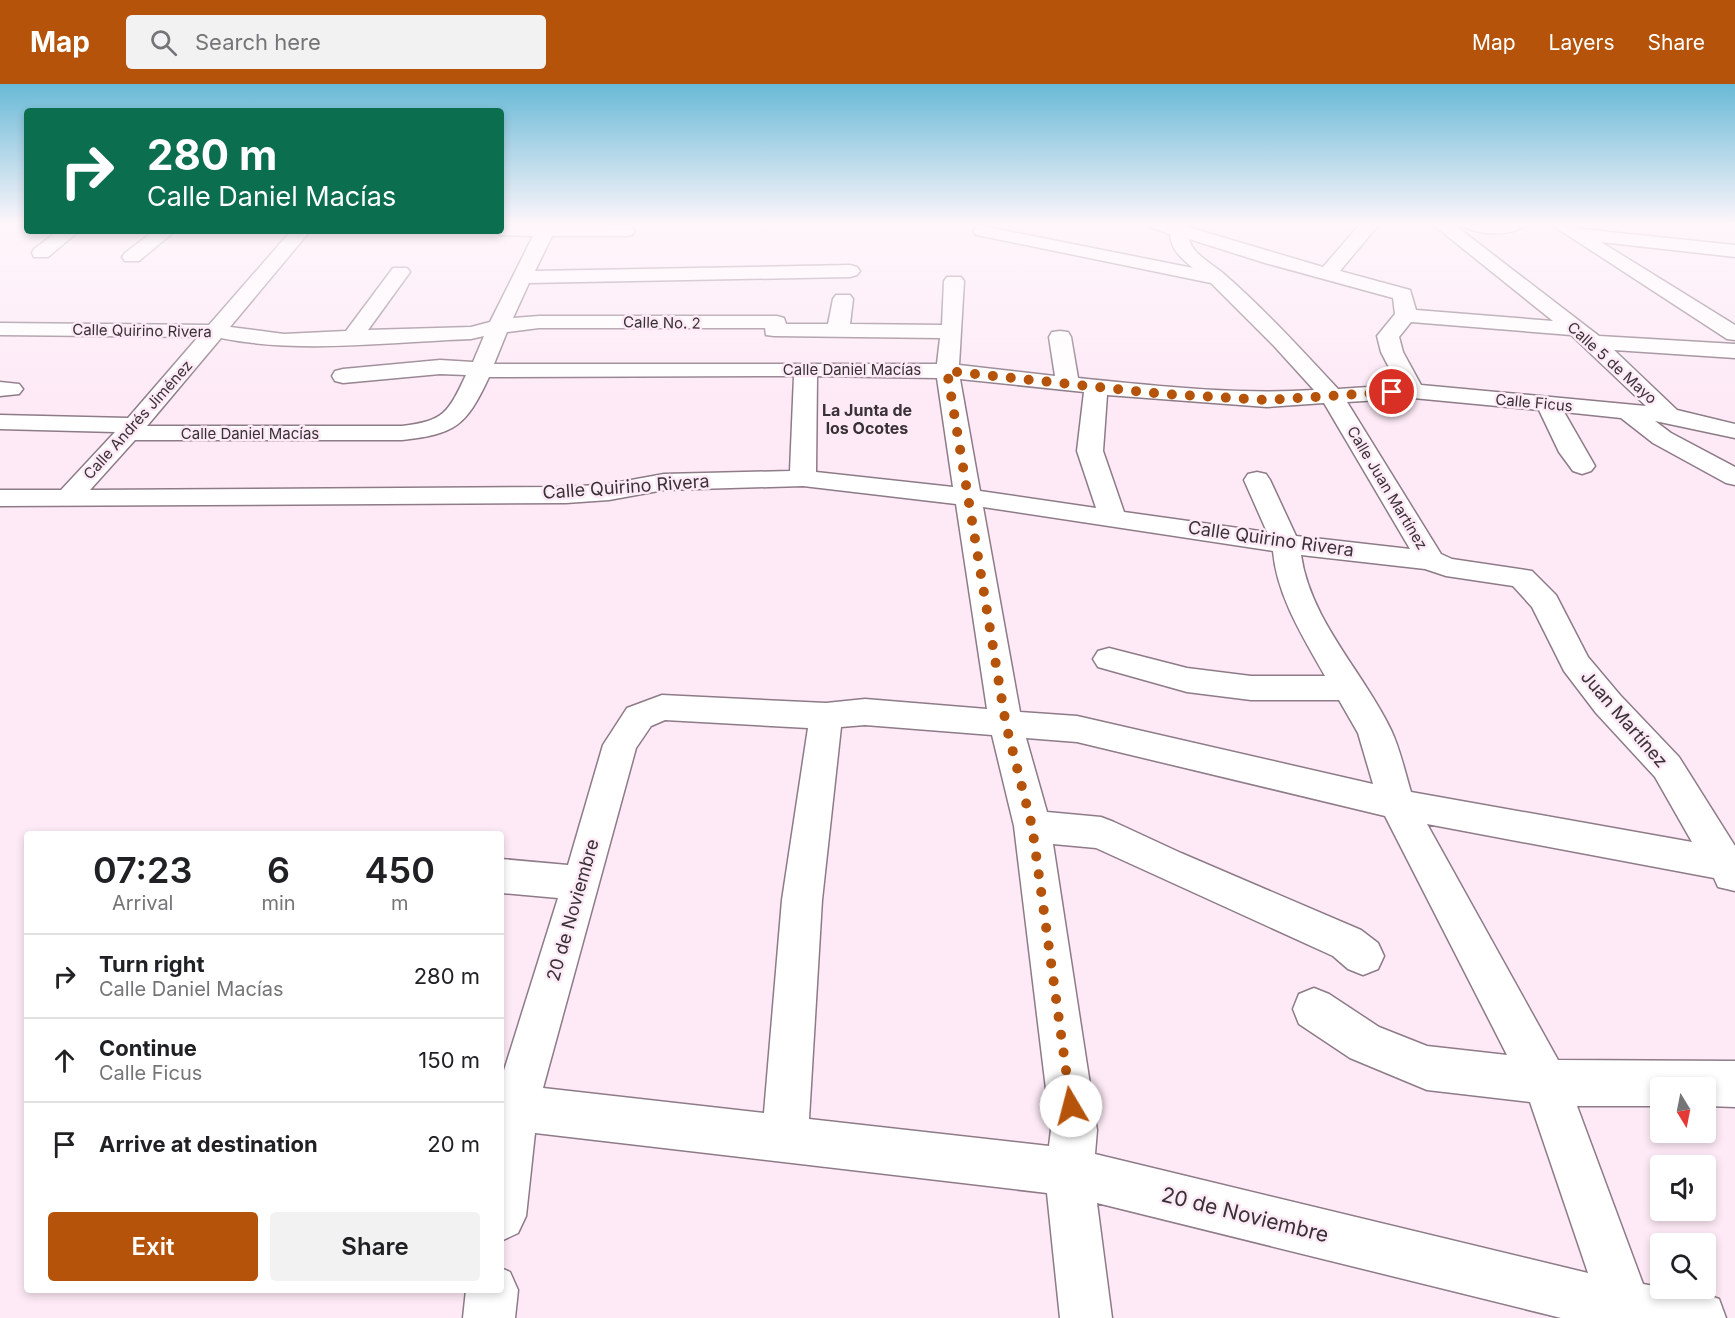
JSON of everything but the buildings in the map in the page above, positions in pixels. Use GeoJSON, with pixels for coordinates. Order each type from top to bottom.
{"type":"FeatureCollection","features":[{"type":"Feature","properties":{"kind":"street","name":"Calle Andrés Jiménez"},"geometry":{"type":"LineString","coordinates":[[66,499],[128,433],[259,281]]}},
{"type":"Feature","properties":{"kind":"street"},"geometry":{"type":"LineString","coordinates":[[354,336],[394,281]]}},
{"type":"Feature","properties":{"kind":"street"},"geometry":{"type":"LineString","coordinates":[[343,376],[440,367],[479,373],[520,281]]}},
{"type":"Feature","properties":{"kind":"street"},"geometry":{"type":"LineString","coordinates":[[529,281],[609,323],[751,281]]}},
{"type":"Feature","properties":{"kind":"street"},"geometry":{"type":"LineString","coordinates":[[767,370],[780,312],[783,286],[780,281]]}},
{"type":"Feature","properties":{"kind":"street"},"geometry":{"type":"LineString","coordinates":[[954,281],[952,332],[947,371],[1006,725],[1032,826],[1074,1130],[1069,1172],[1086,1318]]}},
{"type":"Feature","properties":{"kind":"street","name":"Calle Juan Martínez"},"geometry":{"type":"LineString","coordinates":[[1220,281],[1282,341],[1331,395],[1431,560],[1446,567],[1466,570]]}},
{"type":"Feature","properties":{"kind":"street"},"geometry":{"type":"LineString","coordinates":[[1358,281],[1403,294],[1406,315],[1388,336],[1392,352],[1413,392]]}},
{"type":"Feature","properties":{"kind":"street","name":"Calle 5 de Mayo"},"geometry":{"type":"LineString","coordinates":[[1514,281],[1585,335],[1669,415]]}},
{"type":"Feature","properties":{"kind":"street"},"geometry":{"type":"LineString","coordinates":[[1649,281],[1735,334]]}},
{"type":"Feature","properties":{"kind":"street"},"geometry":{"type":"LineString","coordinates":[[838,331],[843,299]]}},
{"type":"Feature","properties":{"kind":"street","name":"Calle No. 2"},"geometry":{"type":"LineString","coordinates":[[499,326],[539,322],[609,323],[780,312],[838,331],[952,332]]}},
{"type":"Feature","properties":{"kind":"street"},"geometry":{"type":"LineString","coordinates":[[1406,315],[1735,351]]}},
{"type":"Feature","properties":{"kind":"street","name":"Calle Daniel Macías"},"geometry":{"type":"LineString","coordinates":[[0,422],[123,424],[128,433],[402,433],[432,430],[445,424],[456,415],[479,373],[502,371],[609,323],[767,370],[947,371],[1163,394],[1267,400],[1331,395]]}},
{"type":"Feature","properties":{"kind":"street","name":"Calle Quirino Rivera"},"geometry":{"type":"LineString","coordinates":[[0,329],[216,332],[251,338],[284,340],[471,333],[499,326]]}},
{"type":"Feature","properties":{"kind":"street"},"geometry":{"type":"LineString","coordinates":[[1060,337],[1068,384]]}},
{"type":"Feature","properties":{"kind":"street"},"geometry":{"type":"LineString","coordinates":[[803,478],[806,369]]}},
{"type":"Feature","properties":{"kind":"street"},"geometry":{"type":"LineString","coordinates":[[1096,387],[1090,451],[1112,516]]}},
{"type":"Feature","properties":{"kind":"street","name":"Calle Ficus"},"geometry":{"type":"LineString","coordinates":[[1331,395],[1413,392],[1627,411],[1669,415],[1735,431]]}},
{"type":"Feature","properties":{"kind":"street"},"geometry":{"type":"LineString","coordinates":[[1548,405],[1572,452],[1582,466]]}},
{"type":"Feature","properties":{"kind":"street"},"geometry":{"type":"LineString","coordinates":[[1627,411],[1662,438],[1735,477]]}},
{"type":"Feature","properties":{"kind":"street","name":"Calle Quirino Rivera"},"geometry":{"type":"LineString","coordinates":[[0,498],[566,495],[609,492],[664,482],[803,478],[1112,516],[1286,544],[1431,560]]}},
{"type":"Feature","properties":{"kind":"street"},"geometry":{"type":"LineString","coordinates":[[1257,480],[1286,544],[1289,571],[1313,628],[1375,732],[1397,804],[1545,1081],[1626,1308]]}},
{"type":"Feature","properties":{"kind":"street","name":"Juan Martínez"},"geometry":{"type":"LineString","coordinates":[[1466,570],[1522,578],[1545,602],[1575,663],[1608,704],[1667,767],[1731,870]]}},
{"type":"Feature","properties":{"kind":"street"},"geometry":{"type":"LineString","coordinates":[[1108,658],[1187,680],[1251,688],[1350,688]]}},
{"type":"Feature","properties":{"kind":"street","name":"20 de Noviembre"},"geometry":{"type":"LineString","coordinates":[[504,1191],[514,1108],[582,883],[620,745],[639,717],[662,707],[826,717]]}},
{"type":"Feature","properties":{"kind":"street"},"geometry":{"type":"LineString","coordinates":[[785,1138],[802,900],[826,717],[865,712],[1088,732],[1397,804],[1731,870]]}},
{"type":"Feature","properties":{"kind":"street"},"geometry":{"type":"LineString","coordinates":[[1032,826],[1101,832],[1168,866],[1248,898],[1347,943],[1363,956]]}},
{"type":"Feature","properties":{"kind":"street"},"geometry":{"type":"LineString","coordinates":[[504,876],[582,883]]}},
{"type":"Feature","properties":{"kind":"street"},"geometry":{"type":"LineString","coordinates":[[1314,1010],[1365,1043],[1428,1068],[1545,1081],[1735,1084]]}},
{"type":"Feature","properties":{"kind":"street","name":"20 de Noviembre"},"geometry":{"type":"LineString","coordinates":[[514,1108],[1069,1172],[1626,1308],[1700,1318]]}},
{"type":"Feature","properties":{"kind":"street"},"geometry":{"type":"LineString","coordinates":[[489,1318],[492,1293]]}},
{"type":"Feature","properties":{"kind":"district","name":"La Junta de los Ocotes"},"geometry":{"type":"Point","coordinates":[867,419]}},
{"type":"Feature","properties":{"kind":"route"},"geometry":{"type":"LineString","coordinates":[[1071,1106],[1032,826],[1006,725],[947,371],[1163,394],[1267,400],[1392,392]]}}]}
